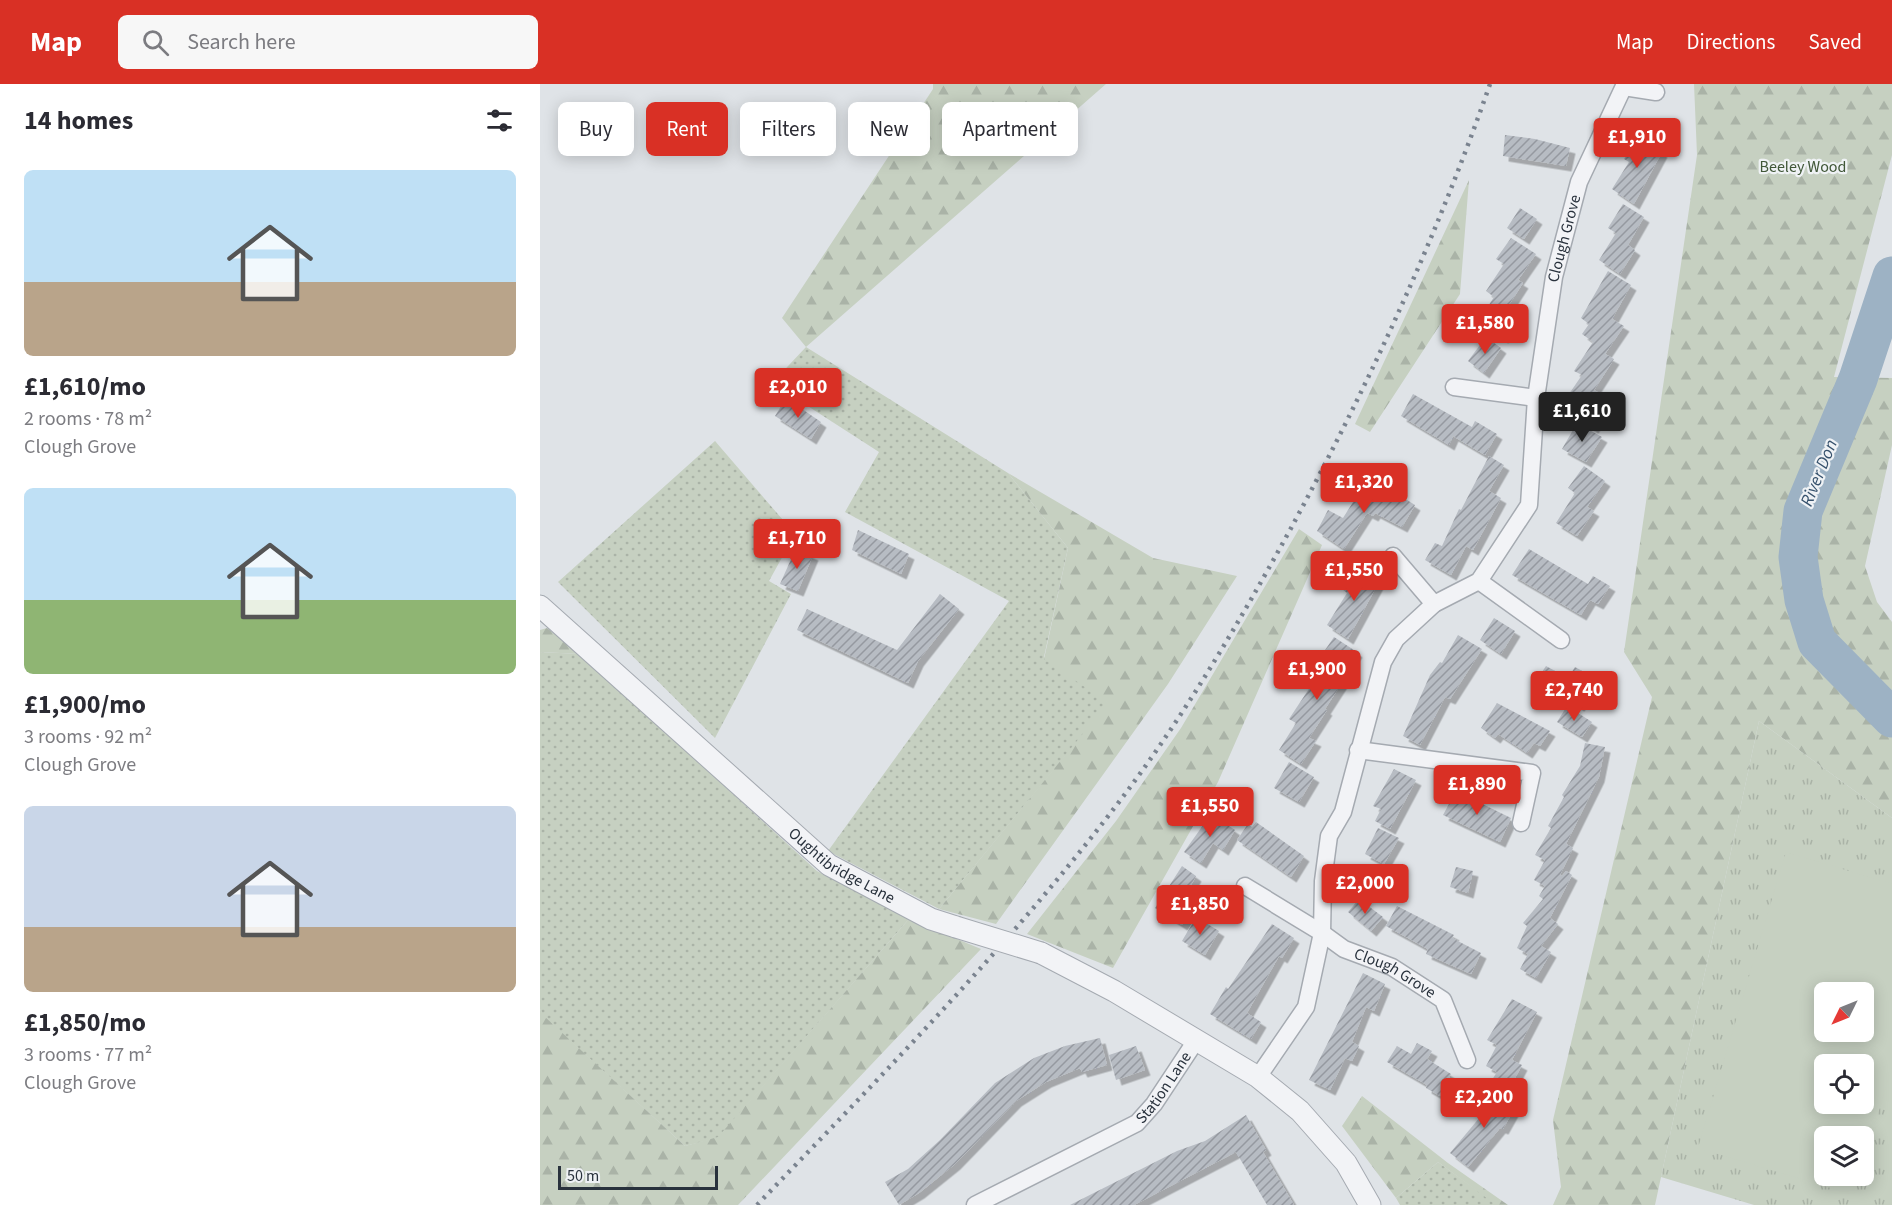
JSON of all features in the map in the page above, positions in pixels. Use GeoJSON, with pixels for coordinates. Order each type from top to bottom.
{"type":"FeatureCollection","features":[{"type":"Feature","properties":{"kind":"street","name":"Clough Grove"},"geometry":{"type":"LineString","coordinates":[[1258,1077],[1306,1007],[1322,933],[1323,881],[1329,836],[1342,812],[1383,662],[1396,639],[1434,604],[1479,581],[1529,505],[1536,398],[1554,277],[1579,182],[1624,85],[1656,92]]}},
{"type":"Feature","properties":{"kind":"street"},"geometry":{"type":"LineString","coordinates":[[1454,387],[1536,398]]}},
{"type":"Feature","properties":{"kind":"street"},"geometry":{"type":"LineString","coordinates":[[1393,556],[1434,604]]}},
{"type":"Feature","properties":{"kind":"street"},"geometry":{"type":"LineString","coordinates":[[1479,581],[1561,640]]}},
{"type":"Feature","properties":{"kind":"street","name":"Oughtibridge Lane"},"geometry":{"type":"LineString","coordinates":[[540,606],[829,865],[932,919],[1041,953],[1114,991],[1195,1042]]}},
{"type":"Feature","properties":{"kind":"street"},"geometry":{"type":"LineString","coordinates":[[1358,750],[1532,773],[1521,823]]}},
{"type":"Feature","properties":{"kind":"street","name":"Clough Grove"},"geometry":{"type":"LineString","coordinates":[[1245,886],[1322,933],[1344,950],[1392,967],[1443,1000],[1467,1060]]}},
{"type":"Feature","properties":{"kind":"street","name":"Station Lane"},"geometry":{"type":"LineString","coordinates":[[975,1205],[1137,1123],[1154,1104],[1195,1042],[1258,1077],[1300,1111],[1346,1163],[1370,1205]]}},
{"type":"Feature","properties":{"kind":"green space"},"geometry":{"type":"Polygon","coordinates":[[[933,84],[1106,84],[1078,109],[1078,102],[942,102],[942,156],[1024,156],[806,347],[782,318],[889,156],[930,156],[930,102],[924,102],[933,89],[933,84]]]}},
{"type":"Feature","properties":{"kind":"green space","name":"Beeley Wood"},"geometry":{"type":"Polygon","coordinates":[[[1694,84],[1892,84],[1892,155],[1834,377],[1892,378],[1892,445],[1865,566],[1877,602],[1892,622],[1892,818],[1759,721],[1655,1205],[1553,1205],[1561,1187],[1553,1120],[1652,697],[1624,652],[1697,155],[1694,84]]]}},
{"type":"Feature","properties":{"kind":"green space"},"geometry":{"type":"Polygon","coordinates":[[[1469,180],[1460,294],[1370,432],[1355,424],[1469,180]]]}},
{"type":"Feature","properties":{"kind":"green space"},"geometry":{"type":"Polygon","coordinates":[[[806,347],[1008,473],[1068,548],[1044,657],[1109,703],[939,909],[828,851],[1009,601],[845,512],[879,452],[772,383],[806,347]]]}},
{"type":"Feature","properties":{"kind":"green space"},"geometry":{"type":"Polygon","coordinates":[[[715,441],[795,534],[769,581],[791,594],[715,738],[558,582],[715,441]]]}},
{"type":"Feature","properties":{"kind":"green space"},"geometry":{"type":"Polygon","coordinates":[[[1008,473],[1153,558],[1237,576],[1168,684],[996,924],[939,909],[1108,703],[1044,659],[1068,548],[1008,473]]]}},
{"type":"Feature","properties":{"kind":"green space"},"geometry":{"type":"Polygon","coordinates":[[[1299,529],[1322,545],[1218,782],[1113,968],[1027,934],[1116,821],[1181,728],[1299,529]]]}},
{"type":"Feature","properties":{"kind":"green space"},"geometry":{"type":"Polygon","coordinates":[[[547,628],[580,654],[540,652],[540,630],[547,628]]]}},
{"type":"Feature","properties":{"kind":"green space"},"geometry":{"type":"Polygon","coordinates":[[[540,652],[580,654],[817,871],[909,919],[718,1138],[685,1146],[543,1016],[540,1009],[540,652]]]}},
{"type":"Feature","properties":{"kind":"green space"},"geometry":{"type":"Polygon","coordinates":[[[1759,721],[1892,818],[1892,1205],[1754,1205],[1661,1177],[1759,721]]]}},
{"type":"Feature","properties":{"kind":"green space"},"geometry":{"type":"Polygon","coordinates":[[[1786,852],[1892,884],[1892,1067],[1874,1127],[1814,1126],[1814,1183],[1698,1148],[1786,852]]]}},
{"type":"Feature","properties":{"kind":"green space"},"geometry":{"type":"Polygon","coordinates":[[[909,919],[981,949],[738,1205],[540,1205],[540,1009],[544,1016],[685,1146],[718,1137],[909,919]]]}},
{"type":"Feature","properties":{"kind":"green space"},"geometry":{"type":"Polygon","coordinates":[[[1362,1096],[1448,1163],[1508,1205],[1496,1205],[1438,1162],[1396,1198],[1342,1126],[1362,1096]]]}},
{"type":"Feature","properties":{"kind":"green space"},"geometry":{"type":"Polygon","coordinates":[[[1438,1162],[1496,1205],[1400,1205],[1396,1198],[1438,1162]]]}},
{"type":"Feature","properties":{"kind":"green space"},"geometry":{"type":"Polygon","coordinates":[[[1824,1186],[1857,1186],[1854,1195],[1824,1186]]]}},
{"type":"Feature","properties":{"kind":"building"},"geometry":{"type":"Polygon","coordinates":[[[1505,135],[1535,139],[1570,148],[1566,166],[1503,156],[1505,135]]]}},
{"type":"Feature","properties":{"kind":"building"},"geometry":{"type":"Polygon","coordinates":[[[1638,135],[1662,152],[1634,204],[1612,189],[1629,162],[1624,159],[1638,135]]]}},
{"type":"Feature","properties":{"kind":"building"},"geometry":{"type":"Polygon","coordinates":[[[1623,204],[1644,217],[1628,245],[1635,250],[1620,274],[1599,260],[1616,233],[1608,228],[1623,204]]]}},
{"type":"Feature","properties":{"kind":"building"},"geometry":{"type":"Polygon","coordinates":[[[1520,208],[1537,219],[1524,239],[1507,228],[1520,208]]]}},
{"type":"Feature","properties":{"kind":"building"},"geometry":{"type":"Polygon","coordinates":[[[1511,238],[1536,254],[1518,280],[1523,283],[1505,311],[1516,318],[1503,338],[1477,323],[1494,297],[1486,291],[1504,264],[1496,259],[1511,238]]]}},
{"type":"Feature","properties":{"kind":"building"},"geometry":{"type":"Polygon","coordinates":[[[1608,271],[1631,285],[1612,319],[1624,326],[1605,354],[1614,359],[1594,390],[1611,400],[1593,428],[1567,412],[1575,399],[1569,394],[1582,375],[1574,371],[1593,342],[1582,334],[1589,324],[1581,318],[1608,271]]]}},
{"type":"Feature","properties":{"kind":"building"},"geometry":{"type":"Polygon","coordinates":[[[1486,337],[1501,348],[1484,373],[1468,361],[1486,337]]]}},
{"type":"Feature","properties":{"kind":"building"},"geometry":{"type":"Polygon","coordinates":[[[1413,394],[1472,427],[1475,421],[1497,434],[1485,455],[1453,436],[1449,445],[1401,416],[1413,394]]]}},
{"type":"Feature","properties":{"kind":"building"},"geometry":{"type":"Polygon","coordinates":[[[786,398],[821,422],[811,439],[775,416],[786,398]]]}},
{"type":"Feature","properties":{"kind":"building"},"geometry":{"type":"Polygon","coordinates":[[[1577,423],[1602,437],[1586,462],[1562,449],[1577,423]]]}},
{"type":"Feature","properties":{"kind":"building"},"geometry":{"type":"Polygon","coordinates":[[[1489,456],[1504,465],[1489,491],[1501,498],[1473,550],[1466,546],[1451,575],[1425,560],[1435,543],[1442,546],[1459,509],[1461,510],[1489,456]]]}},
{"type":"Feature","properties":{"kind":"building"},"geometry":{"type":"Polygon","coordinates":[[[1584,466],[1605,481],[1587,507],[1594,511],[1577,536],[1556,523],[1575,493],[1568,488],[1584,466]]]}},
{"type":"Feature","properties":{"kind":"building"},"geometry":{"type":"Polygon","coordinates":[[[1365,483],[1396,500],[1399,495],[1415,505],[1402,527],[1375,513],[1373,516],[1367,513],[1344,549],[1317,531],[1328,510],[1343,518],[1365,483]]]}},
{"type":"Feature","properties":{"kind":"building"},"geometry":{"type":"Polygon","coordinates":[[[858,530],[909,554],[901,574],[852,550],[858,530]]]}},
{"type":"Feature","properties":{"kind":"building"},"geometry":{"type":"Polygon","coordinates":[[[796,548],[813,555],[798,591],[780,584],[796,548]]]}},
{"type":"Feature","properties":{"kind":"building"},"geometry":{"type":"Polygon","coordinates":[[[1529,549],[1588,584],[1593,576],[1610,586],[1598,604],[1590,600],[1581,615],[1512,575],[1529,549]]]}},
{"type":"Feature","properties":{"kind":"building"},"geometry":{"type":"Polygon","coordinates":[[[1357,566],[1380,580],[1348,639],[1327,625],[1347,593],[1342,589],[1357,566]]]}},
{"type":"Feature","properties":{"kind":"building"},"geometry":{"type":"Polygon","coordinates":[[[940,594],[959,609],[918,661],[908,683],[797,630],[807,609],[897,650],[940,594]]]}},
{"type":"Feature","properties":{"kind":"building"},"geometry":{"type":"Polygon","coordinates":[[[1494,618],[1515,631],[1501,654],[1480,640],[1494,618]]]}},
{"type":"Feature","properties":{"kind":"building"},"geometry":{"type":"Polygon","coordinates":[[[1458,635],[1482,649],[1450,699],[1445,697],[1420,745],[1403,736],[1430,675],[1440,662],[1442,663],[1458,635]]]}},
{"type":"Feature","properties":{"kind":"building"},"geometry":{"type":"Polygon","coordinates":[[[1334,637],[1357,652],[1340,678],[1343,681],[1309,738],[1316,741],[1301,764],[1279,750],[1296,723],[1289,719],[1330,657],[1323,653],[1334,637]]]}},
{"type":"Feature","properties":{"kind":"building"},"geometry":{"type":"Polygon","coordinates":[[[1546,666],[1568,678],[1575,667],[1595,678],[1579,706],[1536,681],[1546,666]]]}},
{"type":"Feature","properties":{"kind":"building"},"geometry":{"type":"Polygon","coordinates":[[[1497,703],[1550,731],[1540,746],[1534,743],[1527,753],[1498,734],[1495,738],[1481,728],[1497,703]]]}},
{"type":"Feature","properties":{"kind":"building"},"geometry":{"type":"Polygon","coordinates":[[[1567,706],[1592,722],[1582,737],[1557,722],[1567,706]]]}},
{"type":"Feature","properties":{"kind":"building"},"geometry":{"type":"Polygon","coordinates":[[[1585,743],[1605,747],[1599,777],[1566,844],[1573,848],[1560,875],[1562,876],[1566,871],[1572,875],[1550,918],[1558,924],[1541,946],[1551,952],[1536,978],[1520,969],[1528,954],[1517,948],[1527,926],[1523,923],[1543,899],[1539,896],[1545,886],[1534,880],[1545,860],[1535,855],[1551,828],[1548,826],[1564,797],[1562,795],[1580,766],[1585,743]]]}},
{"type":"Feature","properties":{"kind":"building"},"geometry":{"type":"Polygon","coordinates":[[[1289,762],[1314,777],[1299,802],[1274,788],[1289,762]]]}},
{"type":"Feature","properties":{"kind":"building"},"geometry":{"type":"Polygon","coordinates":[[[1394,769],[1416,780],[1390,829],[1375,821],[1381,809],[1373,806],[1394,769]]]}},
{"type":"Feature","properties":{"kind":"building"},"geometry":{"type":"Polygon","coordinates":[[[1456,791],[1511,818],[1500,842],[1443,815],[1456,791]]]}},
{"type":"Feature","properties":{"kind":"building"},"geometry":{"type":"Polygon","coordinates":[[[1211,814],[1235,830],[1223,850],[1213,843],[1201,863],[1184,852],[1211,814]]]}},
{"type":"Feature","properties":{"kind":"building"},"geometry":{"type":"Polygon","coordinates":[[[1256,822],[1304,856],[1291,877],[1237,840],[1248,824],[1252,827],[1256,822]]]}},
{"type":"Feature","properties":{"kind":"building"},"geometry":{"type":"Polygon","coordinates":[[[1378,828],[1399,838],[1384,864],[1365,854],[1378,828]]]}},
{"type":"Feature","properties":{"kind":"building"},"geometry":{"type":"Polygon","coordinates":[[[1182,866],[1196,876],[1185,896],[1197,902],[1182,925],[1155,908],[1182,866]]]}},
{"type":"Feature","properties":{"kind":"building"},"geometry":{"type":"Polygon","coordinates":[[[1456,867],[1473,871],[1468,893],[1450,887],[1456,867]]]}},
{"type":"Feature","properties":{"kind":"building"},"geometry":{"type":"Polygon","coordinates":[[[1359,899],[1383,917],[1371,931],[1348,912],[1359,899]]]}},
{"type":"Feature","properties":{"kind":"building"},"geometry":{"type":"Polygon","coordinates":[[[1397,906],[1454,935],[1452,938],[1481,953],[1471,974],[1426,954],[1428,949],[1386,926],[1397,906]]]}},
{"type":"Feature","properties":{"kind":"building"},"geometry":{"type":"Polygon","coordinates":[[[1196,917],[1219,931],[1205,955],[1182,941],[1196,917]]]}},
{"type":"Feature","properties":{"kind":"building"},"geometry":{"type":"Polygon","coordinates":[[[1272,924],[1294,938],[1282,958],[1279,956],[1247,1013],[1261,1022],[1251,1039],[1210,1014],[1226,987],[1228,989],[1272,924]]]}},
{"type":"Feature","properties":{"kind":"building"},"geometry":{"type":"Polygon","coordinates":[[[1363,973],[1385,984],[1374,1011],[1366,1007],[1352,1042],[1359,1046],[1352,1061],[1345,1058],[1330,1090],[1309,1080],[1363,973]]]}},
{"type":"Feature","properties":{"kind":"building"},"geometry":{"type":"Polygon","coordinates":[[[1512,999],[1537,1012],[1512,1060],[1522,1065],[1507,1093],[1490,1083],[1497,1072],[1486,1066],[1497,1045],[1487,1040],[1512,999]]]}},
{"type":"Feature","properties":{"kind":"building"},"geometry":{"type":"Polygon","coordinates":[[[1100,1038],[1107,1065],[1082,1072],[1080,1068],[1046,1082],[1016,1101],[955,1164],[919,1193],[899,1205],[885,1182],[908,1169],[940,1140],[995,1083],[1034,1058],[1065,1046],[1100,1038]]]}},
{"type":"Feature","properties":{"kind":"building"},"geometry":{"type":"Polygon","coordinates":[[[1417,1043],[1432,1051],[1427,1059],[1451,1074],[1440,1096],[1426,1088],[1427,1085],[1387,1062],[1397,1046],[1411,1054],[1417,1043]]]}},
{"type":"Feature","properties":{"kind":"building"},"geometry":{"type":"Polygon","coordinates":[[[1136,1046],[1145,1070],[1116,1080],[1109,1055],[1136,1046]]]}},
{"type":"Feature","properties":{"kind":"building"},"geometry":{"type":"Polygon","coordinates":[[[1494,1092],[1517,1104],[1503,1129],[1500,1128],[1468,1167],[1450,1153],[1485,1111],[1494,1092]]]}},
{"type":"Feature","properties":{"kind":"building"},"geometry":{"type":"Polygon","coordinates":[[[1246,1115],[1266,1150],[1263,1152],[1294,1205],[1267,1205],[1236,1152],[1134,1205],[1070,1205],[1177,1151],[1205,1141],[1246,1115]]]}},
{"type":"Feature","properties":{"kind":"waterway","name":"River Don"},"geometry":{"type":"LineString","coordinates":[[1892,276],[1858,379],[1803,511],[1798,557],[1804,600],[1817,642],[1892,718]]}},
{"type":"Feature","properties":{"kind":"railway"},"geometry":{"type":"LineString","coordinates":[[757,1205],[949,1003],[1041,899],[1128,790],[1214,663],[1290,530],[1347,421],[1424,255],[1490,84]]}}]}
